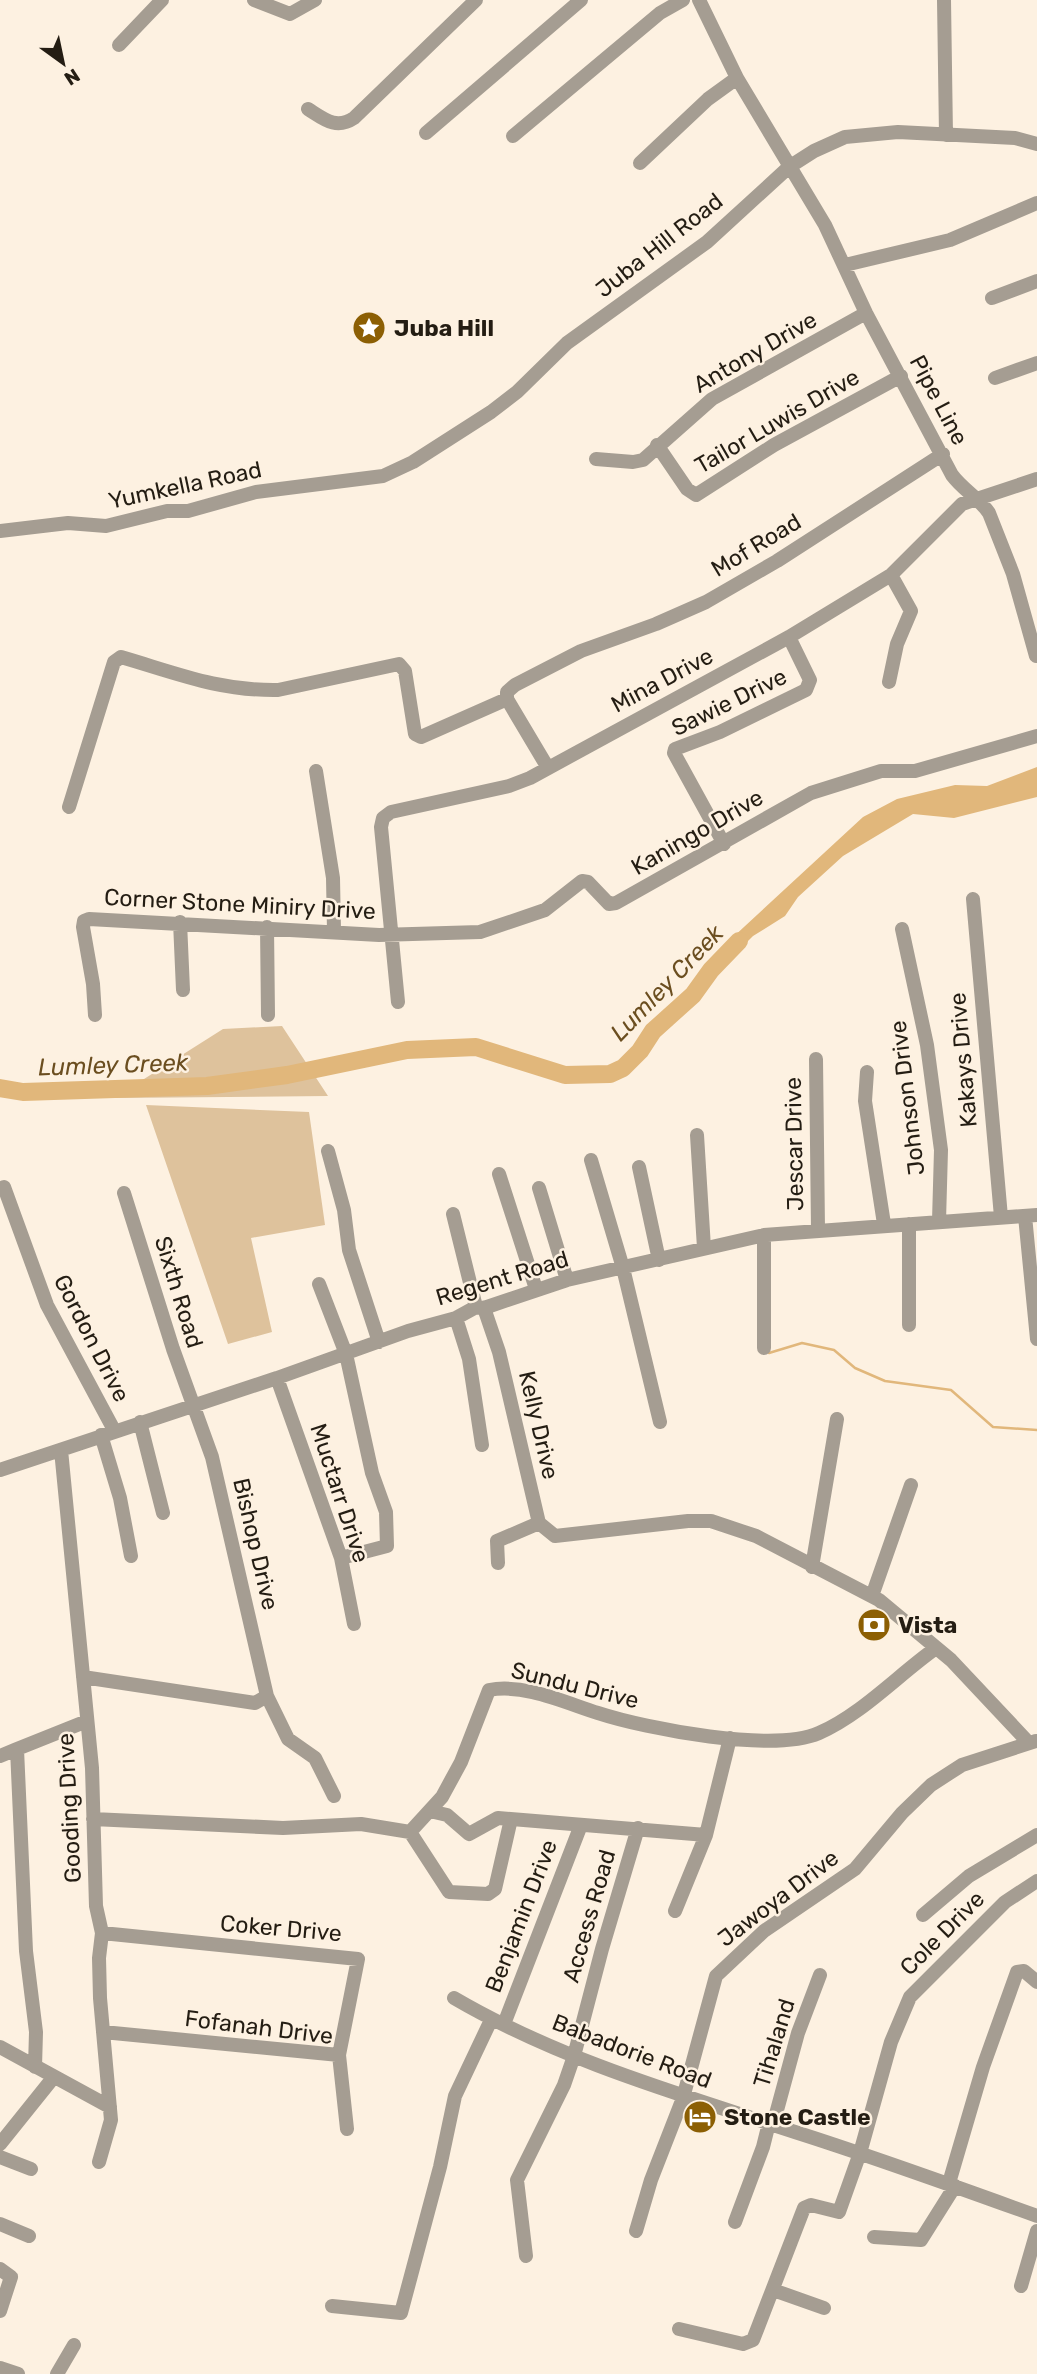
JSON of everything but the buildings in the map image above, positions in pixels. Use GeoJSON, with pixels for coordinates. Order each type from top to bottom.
{"type":"FeatureCollection","features":[{"type":"Feature","properties":{"kind":"street"},"geometry":{"type":"LineString","coordinates":[[119,45],[162,0]]}},
{"type":"Feature","properties":{"kind":"street"},"geometry":{"type":"LineString","coordinates":[[254,0],[290,14],[315,0]]}},
{"type":"Feature","properties":{"kind":"street"},"geometry":{"type":"LineString","coordinates":[[309,109],[331,123],[347,123],[476,0]]}},
{"type":"Feature","properties":{"kind":"street"},"geometry":{"type":"LineString","coordinates":[[426,133],[581,0]]}},
{"type":"Feature","properties":{"kind":"street"},"geometry":{"type":"LineString","coordinates":[[513,136],[651,21],[683,0]]}},
{"type":"Feature","properties":{"kind":"street","name":"Pipe Line"},"geometry":{"type":"LineString","coordinates":[[699,0],[737,78],[825,225],[866,313],[965,493],[989,513],[1036,656]]}},
{"type":"Feature","properties":{"kind":"street"},"geometry":{"type":"LineString","coordinates":[[944,0],[946,135]]}},
{"type":"Feature","properties":{"kind":"street"},"geometry":{"type":"LineString","coordinates":[[640,163],[708,99],[737,78]]}},
{"type":"Feature","properties":{"kind":"street","name":"Juba Hill Road"},"geometry":{"type":"LineString","coordinates":[[338,483],[396,470],[491,412],[517,392],[567,343],[706,242],[789,167],[845,138],[898,132],[1015,138],[1037,144]]}},
{"type":"Feature","properties":{"kind":"street"},"geometry":{"type":"LineString","coordinates":[[845,265],[950,240],[1037,203]]}},
{"type":"Feature","properties":{"kind":"street"},"geometry":{"type":"LineString","coordinates":[[992,298],[1037,281]]}},
{"type":"Feature","properties":{"kind":"street","name":"Antony Drive"},"geometry":{"type":"LineString","coordinates":[[596,459],[633,462],[643,460],[712,399],[866,313]]}},
{"type":"Feature","properties":{"kind":"street"},"geometry":{"type":"LineString","coordinates":[[995,378],[1037,363]]}},
{"type":"Feature","properties":{"kind":"street","name":"Tailor Luwis Drive"},"geometry":{"type":"LineString","coordinates":[[657,445],[687,489],[696,495],[774,445],[901,376]]}},
{"type":"Feature","properties":{"kind":"street","name":"Mof Road"},"geometry":{"type":"LineString","coordinates":[[69,807],[117,657],[198,683],[263,690],[278,690],[399,664],[405,671],[413,730],[421,737],[507,699],[507,692],[515,685],[581,651],[656,624],[706,602],[777,561],[943,454]]}},
{"type":"Feature","properties":{"kind":"street","name":"Mina Drive"},"geometry":{"type":"LineString","coordinates":[[393,933],[382,850],[383,818],[404,808],[509,786],[548,768],[789,637],[891,575],[954,511],[974,498],[1037,479]]}},
{"type":"Feature","properties":{"kind":"street","name":"Yumkella Road"},"geometry":{"type":"LineString","coordinates":[[0,531],[68,523],[106,526],[167,511],[188,511],[256,492],[338,483]]}},
{"type":"Feature","properties":{"kind":"street"},"geometry":{"type":"LineString","coordinates":[[888,682],[897,644],[911,611],[891,575]]}},
{"type":"Feature","properties":{"kind":"street","name":"Sawie Drive"},"geometry":{"type":"LineString","coordinates":[[724,844],[674,753],[676,749],[720,732],[806,690],[810,680],[789,637]]}},
{"type":"Feature","properties":{"kind":"street"},"geometry":{"type":"LineString","coordinates":[[507,699],[548,768]]}},
{"type":"Feature","properties":{"kind":"street","name":"Kaningo Drive"},"geometry":{"type":"LineString","coordinates":[[393,933],[480,932],[545,910],[582,881],[588,882],[609,904],[616,903],[811,793],[852,778],[880,771],[915,771],[1037,736]]}},
{"type":"Feature","properties":{"kind":"street"},"geometry":{"type":"LineString","coordinates":[[316,771],[333,878],[334,931]]}},
{"type":"Feature","properties":{"kind":"street","name":"Kakays Drive"},"geometry":{"type":"LineString","coordinates":[[973,899],[1001,1217]]}},
{"type":"Feature","properties":{"kind":"street","name":"Corner Stone Miniry Drive"},"geometry":{"type":"LineString","coordinates":[[95,1015],[84,921],[180,922],[393,933]]}},
{"type":"Feature","properties":{"kind":"street"},"geometry":{"type":"LineString","coordinates":[[180,922],[183,990]]}},
{"type":"Feature","properties":{"kind":"street"},"geometry":{"type":"LineString","coordinates":[[267,927],[268,1015]]}},
{"type":"Feature","properties":{"kind":"street","name":"Johnson Drive"},"geometry":{"type":"LineString","coordinates":[[902,929],[927,1045],[941,1150],[939,1221]]}},
{"type":"Feature","properties":{"kind":"street"},"geometry":{"type":"LineString","coordinates":[[393,933],[398,1002]]}},
{"type":"Feature","properties":{"kind":"street","name":"Jescar Drive"},"geometry":{"type":"LineString","coordinates":[[816,1059],[818,1230]]}},
{"type":"Feature","properties":{"kind":"street"},"geometry":{"type":"LineString","coordinates":[[867,1072],[865,1101],[884,1224]]}},
{"type":"Feature","properties":{"kind":"street"},"geometry":{"type":"LineString","coordinates":[[697,1135],[704,1248]]}},
{"type":"Feature","properties":{"kind":"street"},"geometry":{"type":"LineString","coordinates":[[328,1151],[344,1210],[349,1250],[379,1342]]}},
{"type":"Feature","properties":{"kind":"street"},"geometry":{"type":"LineString","coordinates":[[591,1160],[623,1268],[660,1422]]}},
{"type":"Feature","properties":{"kind":"street"},"geometry":{"type":"LineString","coordinates":[[639,1167],[659,1260]]}},
{"type":"Feature","properties":{"kind":"street"},"geometry":{"type":"LineString","coordinates":[[499,1174],[536,1289]]}},
{"type":"Feature","properties":{"kind":"street","name":"Gordon Drive"},"geometry":{"type":"LineString","coordinates":[[4,1187],[47,1305],[108,1432],[131,1556]]}},
{"type":"Feature","properties":{"kind":"street"},"geometry":{"type":"LineString","coordinates":[[539,1188],[567,1280]]}},
{"type":"Feature","properties":{"kind":"street","name":"Sixth Road"},"geometry":{"type":"LineString","coordinates":[[124,1193],[192,1405]]}},
{"type":"Feature","properties":{"kind":"street","name":"Kelly Drive"},"geometry":{"type":"LineString","coordinates":[[453,1214],[480,1308],[499,1352],[539,1523]]}},
{"type":"Feature","properties":{"kind":"street"},"geometry":{"type":"LineString","coordinates":[[1031,1215],[1037,1339]]}},
{"type":"Feature","properties":{"kind":"street","name":"Regent Road"},"geometry":{"type":"LineString","coordinates":[[0,1470],[567,1280],[764,1235],[1031,1215]]}},
{"type":"Feature","properties":{"kind":"street"},"geometry":{"type":"LineString","coordinates":[[909,1224],[909,1325]]}},
{"type":"Feature","properties":{"kind":"street"},"geometry":{"type":"LineString","coordinates":[[764,1235],[764,1348]]}},
{"type":"Feature","properties":{"kind":"street","name":"Muctarr Drive"},"geometry":{"type":"LineString","coordinates":[[319,1284],[346,1354],[372,1473],[386,1513],[387,1546],[341,1558]]}},
{"type":"Feature","properties":{"kind":"street"},"geometry":{"type":"LineString","coordinates":[[456,1318],[469,1359],[482,1445]]}},
{"type":"Feature","properties":{"kind":"street","name":"Muctarr Drive"},"geometry":{"type":"LineString","coordinates":[[277,1378],[341,1558],[354,1624]]}},
{"type":"Feature","properties":{"kind":"street","name":"Bishop Drive"},"geometry":{"type":"LineString","coordinates":[[192,1405],[199,1416],[212,1457],[267,1696],[288,1739],[314,1758],[334,1796]]}},
{"type":"Feature","properties":{"kind":"street"},"geometry":{"type":"LineString","coordinates":[[812,1567],[837,1419]]}},
{"type":"Feature","properties":{"kind":"street"},"geometry":{"type":"LineString","coordinates":[[140,1422],[163,1513]]}},
{"type":"Feature","properties":{"kind":"street","name":"Gooding Drive"},"geometry":{"type":"LineString","coordinates":[[61,1450],[87,1721],[96,1906],[102,1933],[99,1958],[111,2120],[99,2162]]}},
{"type":"Feature","properties":{"kind":"street"},"geometry":{"type":"LineString","coordinates":[[872,1596],[911,1485]]}},
{"type":"Feature","properties":{"kind":"street"},"geometry":{"type":"LineString","coordinates":[[498,1563],[497,1541],[539,1523],[555,1535],[711,1521],[756,1536],[872,1596],[936,1648],[1032,1741]]}},
{"type":"Feature","properties":{"kind":"street","name":"Sundu Drive"},"geometry":{"type":"LineString","coordinates":[[410,1832],[442,1797],[461,1762],[489,1690],[519,1691],[572,1703],[634,1723],[730,1738],[790,1740],[818,1733],[846,1717],[936,1648]]}},
{"type":"Feature","properties":{"kind":"street"},"geometry":{"type":"LineString","coordinates":[[83,1676],[255,1703],[267,1696]]}},
{"type":"Feature","properties":{"kind":"street"},"geometry":{"type":"LineString","coordinates":[[0,1756],[87,1721]]}},
{"type":"Feature","properties":{"kind":"street"},"geometry":{"type":"LineString","coordinates":[[675,1911],[706,1835],[730,1738]]}},
{"type":"Feature","properties":{"kind":"street","name":"Jawoya Drive"},"geometry":{"type":"LineString","coordinates":[[636,2231],[651,2180],[683,2098],[711,2000],[712,1983],[729,1961],[764,1931],[855,1869],[902,1813],[931,1785],[962,1765],[1032,1741]]}},
{"type":"Feature","properties":{"kind":"street"},"geometry":{"type":"LineString","coordinates":[[17,1749],[26,1951],[36,2032],[35,2067]]}},
{"type":"Feature","properties":{"kind":"street","name":"Access Road"},"geometry":{"type":"LineString","coordinates":[[430,1811],[447,1815],[469,1834],[477,1832],[494,1818],[706,1835]]}},
{"type":"Feature","properties":{"kind":"street"},"geometry":{"type":"LineString","coordinates":[[93,1819],[283,1828],[362,1824],[410,1832],[449,1892],[488,1894],[495,1889],[511,1819]]}},
{"type":"Feature","properties":{"kind":"street","name":"Benjamin Drive"},"geometry":{"type":"LineString","coordinates":[[332,2306],[401,2314],[440,2167],[455,2096],[498,2022],[581,1825]]}},
{"type":"Feature","properties":{"kind":"street","name":"Access Road"},"geometry":{"type":"LineString","coordinates":[[526,2256],[517,2180],[564,2085],[574,2056],[601,1950],[638,1828]]}},
{"type":"Feature","properties":{"kind":"street"},"geometry":{"type":"LineString","coordinates":[[923,1915],[969,1876],[1037,1835]]}},
{"type":"Feature","properties":{"kind":"street","name":"Cole Drive"},"geometry":{"type":"LineString","coordinates":[[773,2290],[804,2208],[811,2206],[839,2213],[860,2152],[891,2042],[910,1997],[1005,1902],[1037,1881]]}},
{"type":"Feature","properties":{"kind":"street","name":"Coker Drive"},"geometry":{"type":"LineString","coordinates":[[102,1933],[358,1959],[358,1974],[339,2055]]}},
{"type":"Feature","properties":{"kind":"street"},"geometry":{"type":"LineString","coordinates":[[874,2237],[921,2240],[952,2184],[983,2067],[1017,1972],[1024,1971],[1037,1982]]}},
{"type":"Feature","properties":{"kind":"street","name":"Tihaland"},"geometry":{"type":"LineString","coordinates":[[735,2222],[771,2124],[790,2056],[820,1975]]}},
{"type":"Feature","properties":{"kind":"street","name":"Babadorie Road"},"geometry":{"type":"LineString","coordinates":[[454,1998],[498,2022],[574,2056],[683,2098],[860,2152],[1037,2216]]}},
{"type":"Feature","properties":{"kind":"street","name":"Fofanah Drive"},"geometry":{"type":"LineString","coordinates":[[103,2032],[339,2055],[347,2129]]}},
{"type":"Feature","properties":{"kind":"street"},"geometry":{"type":"LineString","coordinates":[[0,2047],[110,2107]]}},
{"type":"Feature","properties":{"kind":"street"},"geometry":{"type":"LineString","coordinates":[[0,2144],[53,2078]]}},
{"type":"Feature","properties":{"kind":"street"},"geometry":{"type":"LineString","coordinates":[[0,2157],[31,2169]]}},
{"type":"Feature","properties":{"kind":"street"},"geometry":{"type":"LineString","coordinates":[[0,2224],[29,2236]]}},
{"type":"Feature","properties":{"kind":"street"},"geometry":{"type":"LineString","coordinates":[[1021,2286],[1037,2231]]}},
{"type":"Feature","properties":{"kind":"street"},"geometry":{"type":"LineString","coordinates":[[0,2269],[11,2277],[0,2311]]}},
{"type":"Feature","properties":{"kind":"street"},"geometry":{"type":"LineString","coordinates":[[678,2329],[749,2344],[773,2290],[824,2308]]}},
{"type":"Feature","properties":{"kind":"street"},"geometry":{"type":"LineString","coordinates":[[57,2374],[74,2345]]}},
{"type":"Feature","properties":{"kind":"street"},"geometry":{"type":"LineString","coordinates":[[0,2368],[18,2374]]}},
{"type":"Feature","properties":{"kind":"shaded area"},"geometry":{"type":"Polygon","coordinates":[[[1037,767],[1037,797],[954,818],[913,814],[843,856],[798,897],[785,916],[753,936],[727,962],[718,951],[863,817],[897,799],[955,785],[987,786],[1037,767]]]}},
{"type":"Feature","properties":{"kind":"shaded area"},"geometry":{"type":"Polygon","coordinates":[[[282,1026],[328,1096],[114,1098],[223,1029],[282,1026]]]}},
{"type":"Feature","properties":{"kind":"shaded area"},"geometry":{"type":"Polygon","coordinates":[[[146,1105],[309,1112],[325,1225],[251,1238],[272,1332],[228,1344],[146,1105]]]}},
{"type":"Feature","properties":{"kind":"waterway","name":"Lumley Creek"},"geometry":{"type":"LineString","coordinates":[[0,1088],[23,1092],[207,1086],[287,1075],[407,1050],[476,1047],[565,1075],[610,1074],[623,1068],[640,1051],[653,1031],[693,995],[711,970],[739,941]]}},
{"type":"Feature","properties":{"kind":"waterway"},"geometry":{"type":"LineString","coordinates":[[769,1353],[802,1343],[834,1350],[855,1368],[885,1381],[951,1390],[993,1427],[1037,1430]]}},
{"type":"Feature","properties":{"kind":"place","name":"Juba Hill"},"geometry":{"type":"Point","coordinates":[369,328]}},
{"type":"Feature","properties":{"kind":"place","name":"Vista"},"geometry":{"type":"Point","coordinates":[874,1625]}},
{"type":"Feature","properties":{"kind":"place","name":"Stone Castle"},"geometry":{"type":"Point","coordinates":[700,2117]}}]}
